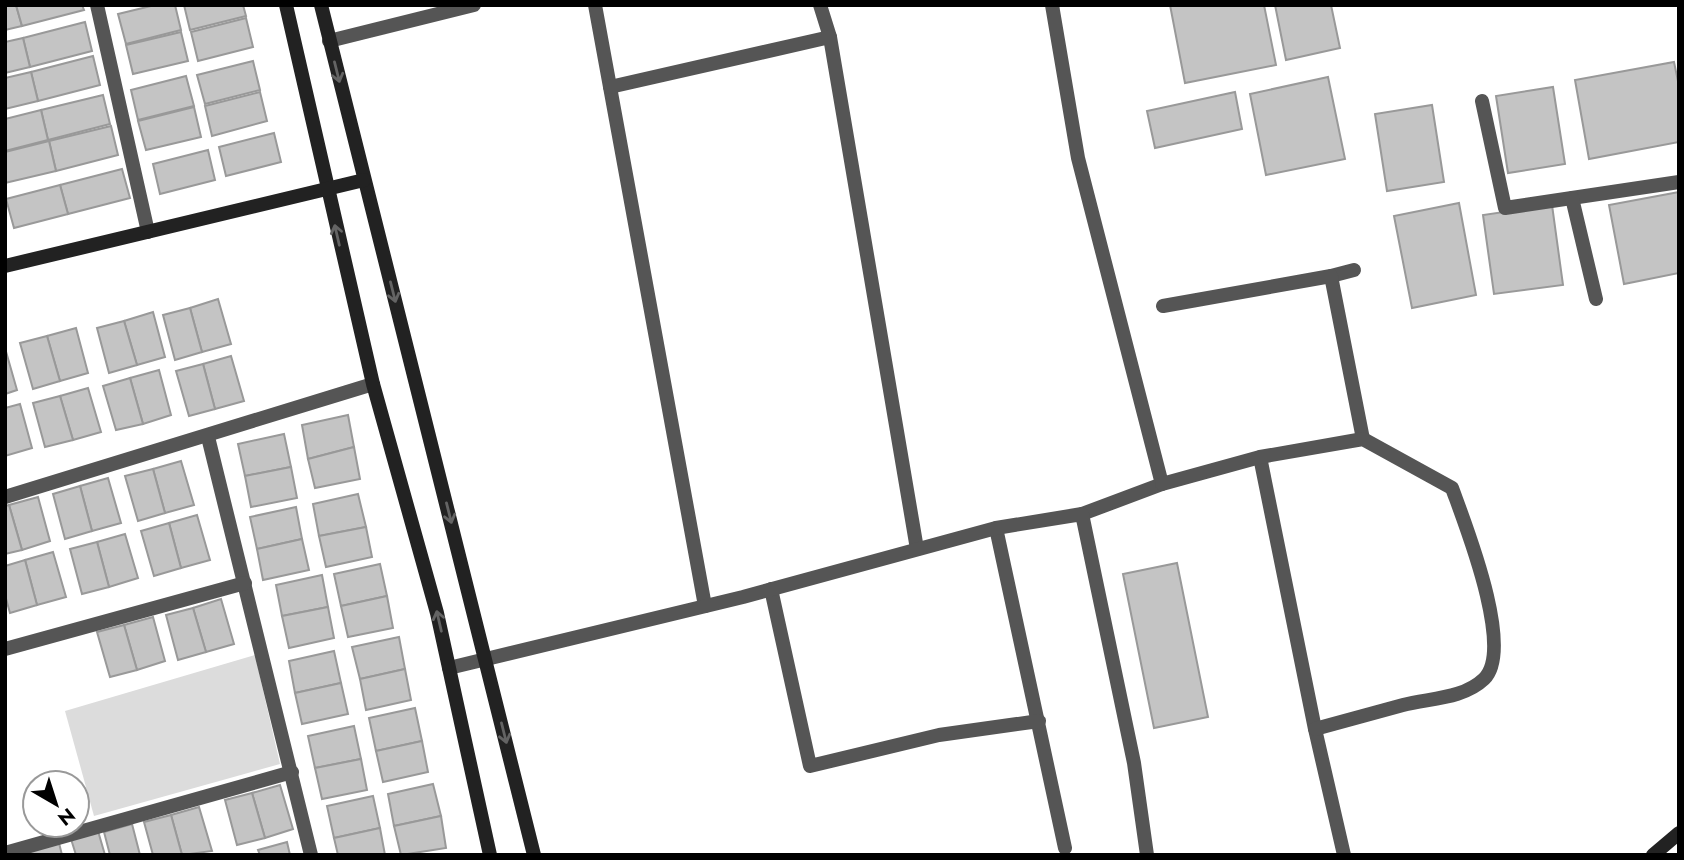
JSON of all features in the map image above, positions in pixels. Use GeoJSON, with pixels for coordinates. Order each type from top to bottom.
{"type":"FeatureCollection","features":[{"type":"Feature","properties":{"kind":"street"},"geometry":{"type":"LineString","coordinates":[[97,5],[148,232]]}},
{"type":"Feature","properties":{"kind":"street"},"geometry":{"type":"LineString","coordinates":[[286,5],[373,384],[437,613],[490,855]]}},
{"type":"Feature","properties":{"kind":"street"},"geometry":{"type":"LineString","coordinates":[[321,5],[534,855]]}},
{"type":"Feature","properties":{"kind":"street"},"geometry":{"type":"LineString","coordinates":[[329,41],[450,8],[474,5]]}},
{"type":"Feature","properties":{"kind":"street"},"geometry":{"type":"LineString","coordinates":[[595,5],[705,606]]}},
{"type":"Feature","properties":{"kind":"street"},"geometry":{"type":"LineString","coordinates":[[820,5],[830,37],[918,549]]}},
{"type":"Feature","properties":{"kind":"street"},"geometry":{"type":"LineString","coordinates":[[1052,5],[1078,158],[1162,484]]}},
{"type":"Feature","properties":{"kind":"street"},"geometry":{"type":"LineString","coordinates":[[610,87],[830,37]]}},
{"type":"Feature","properties":{"kind":"street"},"geometry":{"type":"LineString","coordinates":[[1482,101],[1505,208],[1679,182]]}},
{"type":"Feature","properties":{"kind":"street"},"geometry":{"type":"LineString","coordinates":[[5,266],[364,180]]}},
{"type":"Feature","properties":{"kind":"street"},"geometry":{"type":"LineString","coordinates":[[1572,198],[1596,299]]}},
{"type":"Feature","properties":{"kind":"street"},"geometry":{"type":"LineString","coordinates":[[1163,306],[1354,270]]}},
{"type":"Feature","properties":{"kind":"street"},"geometry":{"type":"LineString","coordinates":[[1331,276],[1363,439]]}},
{"type":"Feature","properties":{"kind":"street"},"geometry":{"type":"LineString","coordinates":[[5,497],[208,437],[373,384]]}},
{"type":"Feature","properties":{"kind":"street"},"geometry":{"type":"LineString","coordinates":[[208,437],[311,855]]}},
{"type":"Feature","properties":{"kind":"street"},"geometry":{"type":"LineString","coordinates":[[449,668],[705,606],[996,528],[1082,514],[1162,484],[1260,457],[1363,439],[1452,488],[1473,546],[1490,613],[1492,666],[1486,677],[1476,685],[1452,696],[1406,704],[1315,729]]}},
{"type":"Feature","properties":{"kind":"street"},"geometry":{"type":"LineString","coordinates":[[1260,457],[1315,729],[1344,855]]}},
{"type":"Feature","properties":{"kind":"street"},"geometry":{"type":"LineString","coordinates":[[1082,514],[1134,763],[1147,855]]}},
{"type":"Feature","properties":{"kind":"street"},"geometry":{"type":"LineString","coordinates":[[996,528],[1065,848]]}},
{"type":"Feature","properties":{"kind":"street"},"geometry":{"type":"LineString","coordinates":[[5,649],[245,583]]}},
{"type":"Feature","properties":{"kind":"street"},"geometry":{"type":"LineString","coordinates":[[771,589],[810,766],[939,735],[1039,721]]}},
{"type":"Feature","properties":{"kind":"street"},"geometry":{"type":"LineString","coordinates":[[5,853],[292,772]]}},
{"type":"Feature","properties":{"kind":"street"},"geometry":{"type":"LineString","coordinates":[[1653,855],[1679,833]]}},
{"type":"Feature","properties":{"kind":"shaded area"},"geometry":{"type":"Polygon","coordinates":[[[255,655],[280,764],[94,816],[91,805],[91,769],[81,769],[65,711],[255,655]]]}},
{"type":"Feature","properties":{"kind":"building"},"geometry":{"type":"Polygon","coordinates":[[[5,5],[16,5],[22,26],[5,30],[5,5]]]}},
{"type":"Feature","properties":{"kind":"building"},"geometry":{"type":"Polygon","coordinates":[[[16,5],[82,5],[84,10],[22,26],[16,5]]]}},
{"type":"Feature","properties":{"kind":"building"},"geometry":{"type":"Polygon","coordinates":[[[155,5],[175,5],[181,30],[126,44],[118,14],[155,5]]]}},
{"type":"Feature","properties":{"kind":"building"},"geometry":{"type":"Polygon","coordinates":[[[184,5],[243,5],[246,16],[190,30],[184,5]]]}},
{"type":"Feature","properties":{"kind":"building"},"geometry":{"type":"Polygon","coordinates":[[[1170,5],[1264,5],[1276,65],[1185,83],[1170,5]]]}},
{"type":"Feature","properties":{"kind":"building"},"geometry":{"type":"Polygon","coordinates":[[[1275,5],[1331,5],[1340,48],[1286,60],[1275,5]]]}},
{"type":"Feature","properties":{"kind":"building"},"geometry":{"type":"Polygon","coordinates":[[[246,18],[253,47],[198,61],[191,32],[246,18]]]}},
{"type":"Feature","properties":{"kind":"building"},"geometry":{"type":"Polygon","coordinates":[[[85,22],[92,51],[30,67],[23,38],[85,22]]]}},
{"type":"Feature","properties":{"kind":"building"},"geometry":{"type":"Polygon","coordinates":[[[181,32],[188,61],[133,74],[126,45],[181,32]]]}},
{"type":"Feature","properties":{"kind":"building"},"geometry":{"type":"Polygon","coordinates":[[[23,38],[30,67],[5,73],[5,42],[23,38]]]}},
{"type":"Feature","properties":{"kind":"building"},"geometry":{"type":"Polygon","coordinates":[[[93,56],[100,85],[38,101],[31,72],[93,56]]]}},
{"type":"Feature","properties":{"kind":"building"},"geometry":{"type":"Polygon","coordinates":[[[253,61],[260,90],[205,104],[197,75],[253,61]]]}},
{"type":"Feature","properties":{"kind":"building"},"geometry":{"type":"Polygon","coordinates":[[[1674,62],[1679,86],[1679,142],[1589,159],[1575,80],[1674,62]]]}},
{"type":"Feature","properties":{"kind":"building"},"geometry":{"type":"Polygon","coordinates":[[[31,72],[38,101],[5,109],[5,78],[31,72]]]}},
{"type":"Feature","properties":{"kind":"building"},"geometry":{"type":"Polygon","coordinates":[[[186,76],[194,106],[138,120],[131,90],[186,76]]]}},
{"type":"Feature","properties":{"kind":"building"},"geometry":{"type":"Polygon","coordinates":[[[1328,77],[1345,159],[1266,175],[1250,94],[1328,77]]]}},
{"type":"Feature","properties":{"kind":"building"},"geometry":{"type":"Polygon","coordinates":[[[1553,87],[1565,164],[1508,173],[1496,96],[1553,87]]]}},
{"type":"Feature","properties":{"kind":"building"},"geometry":{"type":"Polygon","coordinates":[[[260,92],[267,121],[212,136],[205,106],[260,92]]]}},
{"type":"Feature","properties":{"kind":"building"},"geometry":{"type":"Polygon","coordinates":[[[1235,92],[1242,129],[1155,148],[1147,111],[1235,92]]]}},
{"type":"Feature","properties":{"kind":"building"},"geometry":{"type":"Polygon","coordinates":[[[103,95],[110,124],[48,140],[41,110],[103,95]]]}},
{"type":"Feature","properties":{"kind":"building"},"geometry":{"type":"Polygon","coordinates":[[[1432,105],[1444,182],[1387,191],[1375,114],[1432,105]]]}},
{"type":"Feature","properties":{"kind":"building"},"geometry":{"type":"Polygon","coordinates":[[[194,107],[201,137],[146,150],[138,121],[194,107]]]}},
{"type":"Feature","properties":{"kind":"building"},"geometry":{"type":"Polygon","coordinates":[[[41,110],[48,140],[5,151],[5,119],[41,110]]]}},
{"type":"Feature","properties":{"kind":"building"},"geometry":{"type":"Polygon","coordinates":[[[111,126],[118,155],[56,171],[49,141],[111,126]]]}},
{"type":"Feature","properties":{"kind":"building"},"geometry":{"type":"Polygon","coordinates":[[[274,133],[281,162],[226,176],[219,147],[274,133]]]}},
{"type":"Feature","properties":{"kind":"building"},"geometry":{"type":"Polygon","coordinates":[[[49,141],[56,171],[5,183],[5,152],[49,141]]]}},
{"type":"Feature","properties":{"kind":"building"},"geometry":{"type":"Polygon","coordinates":[[[208,150],[215,180],[160,194],[153,164],[208,150]]]}},
{"type":"Feature","properties":{"kind":"building"},"geometry":{"type":"Polygon","coordinates":[[[122,169],[130,198],[68,214],[60,185],[122,169]]]}},
{"type":"Feature","properties":{"kind":"building"},"geometry":{"type":"Polygon","coordinates":[[[60,185],[68,214],[14,228],[6,199],[60,185]]]}},
{"type":"Feature","properties":{"kind":"building"},"geometry":{"type":"Polygon","coordinates":[[[1679,192],[1679,273],[1624,284],[1609,205],[1679,192]]]}},
{"type":"Feature","properties":{"kind":"building"},"geometry":{"type":"Polygon","coordinates":[[[1459,203],[1476,295],[1412,308],[1394,216],[1459,203]]]}},
{"type":"Feature","properties":{"kind":"building"},"geometry":{"type":"Polygon","coordinates":[[[1552,205],[1563,285],[1494,294],[1483,215],[1552,205]]]}},
{"type":"Feature","properties":{"kind":"building"},"geometry":{"type":"Polygon","coordinates":[[[218,299],[231,344],[202,352],[190,308],[218,299]]]}},
{"type":"Feature","properties":{"kind":"building"},"geometry":{"type":"Polygon","coordinates":[[[190,308],[202,352],[175,360],[163,315],[190,308]]]}},
{"type":"Feature","properties":{"kind":"building"},"geometry":{"type":"Polygon","coordinates":[[[153,312],[165,357],[137,365],[124,321],[153,312]]]}},
{"type":"Feature","properties":{"kind":"building"},"geometry":{"type":"Polygon","coordinates":[[[124,321],[137,365],[109,373],[97,328],[124,321]]]}},
{"type":"Feature","properties":{"kind":"building"},"geometry":{"type":"Polygon","coordinates":[[[76,328],[88,373],[60,381],[47,336],[76,328]]]}},
{"type":"Feature","properties":{"kind":"building"},"geometry":{"type":"Polygon","coordinates":[[[47,336],[60,381],[33,389],[20,343],[47,336]]]}},
{"type":"Feature","properties":{"kind":"building"},"geometry":{"type":"Polygon","coordinates":[[[5,348],[17,390],[5,394],[5,348]]]}},
{"type":"Feature","properties":{"kind":"building"},"geometry":{"type":"Polygon","coordinates":[[[231,356],[244,401],[215,409],[203,364],[231,356]]]}},
{"type":"Feature","properties":{"kind":"building"},"geometry":{"type":"Polygon","coordinates":[[[203,364],[215,409],[189,416],[176,371],[203,364]]]}},
{"type":"Feature","properties":{"kind":"building"},"geometry":{"type":"Polygon","coordinates":[[[159,370],[171,415],[143,424],[130,378],[159,370]]]}},
{"type":"Feature","properties":{"kind":"building"},"geometry":{"type":"Polygon","coordinates":[[[130,378],[143,424],[116,430],[103,386],[130,378]]]}},
{"type":"Feature","properties":{"kind":"building"},"geometry":{"type":"Polygon","coordinates":[[[88,388],[101,432],[73,440],[60,396],[88,388]]]}},
{"type":"Feature","properties":{"kind":"building"},"geometry":{"type":"Polygon","coordinates":[[[60,396],[73,440],[45,447],[33,403],[60,396]]]}},
{"type":"Feature","properties":{"kind":"building"},"geometry":{"type":"Polygon","coordinates":[[[20,404],[32,448],[5,456],[5,408],[20,404]]]}},
{"type":"Feature","properties":{"kind":"building"},"geometry":{"type":"Polygon","coordinates":[[[348,415],[354,447],[308,459],[302,425],[348,415]]]}},
{"type":"Feature","properties":{"kind":"building"},"geometry":{"type":"Polygon","coordinates":[[[284,434],[291,467],[245,476],[238,444],[284,434]]]}},
{"type":"Feature","properties":{"kind":"building"},"geometry":{"type":"Polygon","coordinates":[[[354,447],[360,479],[315,488],[308,459],[354,447]]]}},
{"type":"Feature","properties":{"kind":"building"},"geometry":{"type":"Polygon","coordinates":[[[181,461],[194,505],[165,513],[153,469],[181,461]]]}},
{"type":"Feature","properties":{"kind":"building"},"geometry":{"type":"Polygon","coordinates":[[[291,467],[297,498],[251,507],[245,476],[291,467]]]}},
{"type":"Feature","properties":{"kind":"building"},"geometry":{"type":"Polygon","coordinates":[[[153,469],[165,513],[138,521],[125,476],[153,469]]]}},
{"type":"Feature","properties":{"kind":"building"},"geometry":{"type":"Polygon","coordinates":[[[108,478],[121,523],[92,531],[80,486],[108,478]]]}},
{"type":"Feature","properties":{"kind":"building"},"geometry":{"type":"Polygon","coordinates":[[[80,486],[92,531],[65,539],[53,494],[80,486]]]}},
{"type":"Feature","properties":{"kind":"building"},"geometry":{"type":"Polygon","coordinates":[[[358,494],[366,527],[319,536],[313,504],[358,494]]]}},
{"type":"Feature","properties":{"kind":"building"},"geometry":{"type":"Polygon","coordinates":[[[38,497],[50,541],[22,550],[9,505],[38,497]]]}},
{"type":"Feature","properties":{"kind":"building"},"geometry":{"type":"Polygon","coordinates":[[[9,505],[22,550],[5,554],[5,506],[9,505]]]}},
{"type":"Feature","properties":{"kind":"building"},"geometry":{"type":"Polygon","coordinates":[[[296,507],[302,539],[257,549],[250,517],[296,507]]]}},
{"type":"Feature","properties":{"kind":"building"},"geometry":{"type":"Polygon","coordinates":[[[197,515],[210,560],[181,568],[169,523],[197,515]]]}},
{"type":"Feature","properties":{"kind":"building"},"geometry":{"type":"Polygon","coordinates":[[[169,523],[181,568],[154,576],[141,531],[169,523]]]}},
{"type":"Feature","properties":{"kind":"building"},"geometry":{"type":"Polygon","coordinates":[[[366,527],[372,557],[326,567],[319,536],[366,527]]]}},
{"type":"Feature","properties":{"kind":"building"},"geometry":{"type":"Polygon","coordinates":[[[125,534],[138,578],[109,587],[97,542],[125,534]]]}},
{"type":"Feature","properties":{"kind":"building"},"geometry":{"type":"Polygon","coordinates":[[[302,539],[309,570],[263,580],[257,549],[302,539]]]}},
{"type":"Feature","properties":{"kind":"building"},"geometry":{"type":"Polygon","coordinates":[[[97,542],[109,587],[82,594],[70,549],[97,542]]]}},
{"type":"Feature","properties":{"kind":"building"},"geometry":{"type":"Polygon","coordinates":[[[53,552],[66,597],[37,605],[25,560],[53,552]]]}},
{"type":"Feature","properties":{"kind":"building"},"geometry":{"type":"Polygon","coordinates":[[[25,560],[37,605],[10,613],[5,595],[5,566],[25,560]]]}},
{"type":"Feature","properties":{"kind":"building"},"geometry":{"type":"Polygon","coordinates":[[[1177,563],[1208,717],[1154,728],[1123,574],[1177,563]]]}},
{"type":"Feature","properties":{"kind":"building"},"geometry":{"type":"Polygon","coordinates":[[[380,564],[387,596],[341,606],[334,574],[380,564]]]}},
{"type":"Feature","properties":{"kind":"building"},"geometry":{"type":"Polygon","coordinates":[[[322,575],[328,607],[282,616],[276,585],[322,575]]]}},
{"type":"Feature","properties":{"kind":"building"},"geometry":{"type":"Polygon","coordinates":[[[387,596],[393,628],[348,637],[341,606],[387,596]]]}},
{"type":"Feature","properties":{"kind":"building"},"geometry":{"type":"Polygon","coordinates":[[[221,599],[234,644],[206,652],[193,608],[221,599]]]}},
{"type":"Feature","properties":{"kind":"building"},"geometry":{"type":"Polygon","coordinates":[[[328,607],[334,638],[289,648],[282,616],[328,607]]]}},
{"type":"Feature","properties":{"kind":"building"},"geometry":{"type":"Polygon","coordinates":[[[193,608],[206,652],[178,660],[166,615],[193,608]]]}},
{"type":"Feature","properties":{"kind":"building"},"geometry":{"type":"Polygon","coordinates":[[[153,617],[165,661],[137,670],[124,625],[153,617]]]}},
{"type":"Feature","properties":{"kind":"building"},"geometry":{"type":"Polygon","coordinates":[[[124,625],[137,670],[110,677],[97,632],[124,625]]]}},
{"type":"Feature","properties":{"kind":"building"},"geometry":{"type":"Polygon","coordinates":[[[399,637],[405,669],[360,679],[352,647],[399,637]]]}},
{"type":"Feature","properties":{"kind":"building"},"geometry":{"type":"Polygon","coordinates":[[[334,651],[341,683],[295,693],[289,661],[334,651]]]}},
{"type":"Feature","properties":{"kind":"building"},"geometry":{"type":"Polygon","coordinates":[[[405,669],[411,700],[366,710],[360,679],[405,669]]]}},
{"type":"Feature","properties":{"kind":"building"},"geometry":{"type":"Polygon","coordinates":[[[341,683],[348,714],[302,724],[295,693],[341,683]]]}},
{"type":"Feature","properties":{"kind":"building"},"geometry":{"type":"Polygon","coordinates":[[[415,708],[422,741],[376,751],[369,718],[415,708]]]}},
{"type":"Feature","properties":{"kind":"building"},"geometry":{"type":"Polygon","coordinates":[[[354,726],[361,759],[315,768],[308,736],[354,726]]]}},
{"type":"Feature","properties":{"kind":"building"},"geometry":{"type":"Polygon","coordinates":[[[422,741],[428,772],[383,782],[376,751],[422,741]]]}},
{"type":"Feature","properties":{"kind":"building"},"geometry":{"type":"Polygon","coordinates":[[[361,759],[367,790],[322,799],[315,768],[361,759]]]}},
{"type":"Feature","properties":{"kind":"building"},"geometry":{"type":"Polygon","coordinates":[[[433,784],[441,816],[394,826],[388,794],[433,784]]]}},
{"type":"Feature","properties":{"kind":"building"},"geometry":{"type":"Polygon","coordinates":[[[280,785],[293,829],[265,838],[252,793],[280,785]]]}},
{"type":"Feature","properties":{"kind":"building"},"geometry":{"type":"Polygon","coordinates":[[[252,793],[265,838],[237,845],[225,800],[252,793]]]}},
{"type":"Feature","properties":{"kind":"building"},"geometry":{"type":"Polygon","coordinates":[[[373,796],[380,828],[334,838],[327,806],[373,796]]]}},
{"type":"Feature","properties":{"kind":"building"},"geometry":{"type":"Polygon","coordinates":[[[199,807],[212,851],[182,855],[171,815],[199,807]]]}},
{"type":"Feature","properties":{"kind":"building"},"geometry":{"type":"Polygon","coordinates":[[[171,815],[182,855],[153,855],[144,822],[171,815]]]}},
{"type":"Feature","properties":{"kind":"building"},"geometry":{"type":"Polygon","coordinates":[[[441,816],[446,848],[401,855],[394,826],[441,816]]]}},
{"type":"Feature","properties":{"kind":"building"},"geometry":{"type":"Polygon","coordinates":[[[132,824],[140,855],[110,855],[104,832],[132,824]]]}},
{"type":"Feature","properties":{"kind":"building"},"geometry":{"type":"Polygon","coordinates":[[[380,828],[385,855],[338,855],[334,838],[380,828]]]}},
{"type":"Feature","properties":{"kind":"building"},"geometry":{"type":"Polygon","coordinates":[[[98,831],[105,855],[76,855],[71,839],[91,839],[91,833],[98,831]]]}},
{"type":"Feature","properties":{"kind":"building"},"geometry":{"type":"Polygon","coordinates":[[[287,842],[290,855],[260,855],[258,850],[287,842]]]}},
{"type":"Feature","properties":{"kind":"building"},"geometry":{"type":"Polygon","coordinates":[[[59,843],[62,855],[31,855],[30,851],[59,843]]]}}]}
